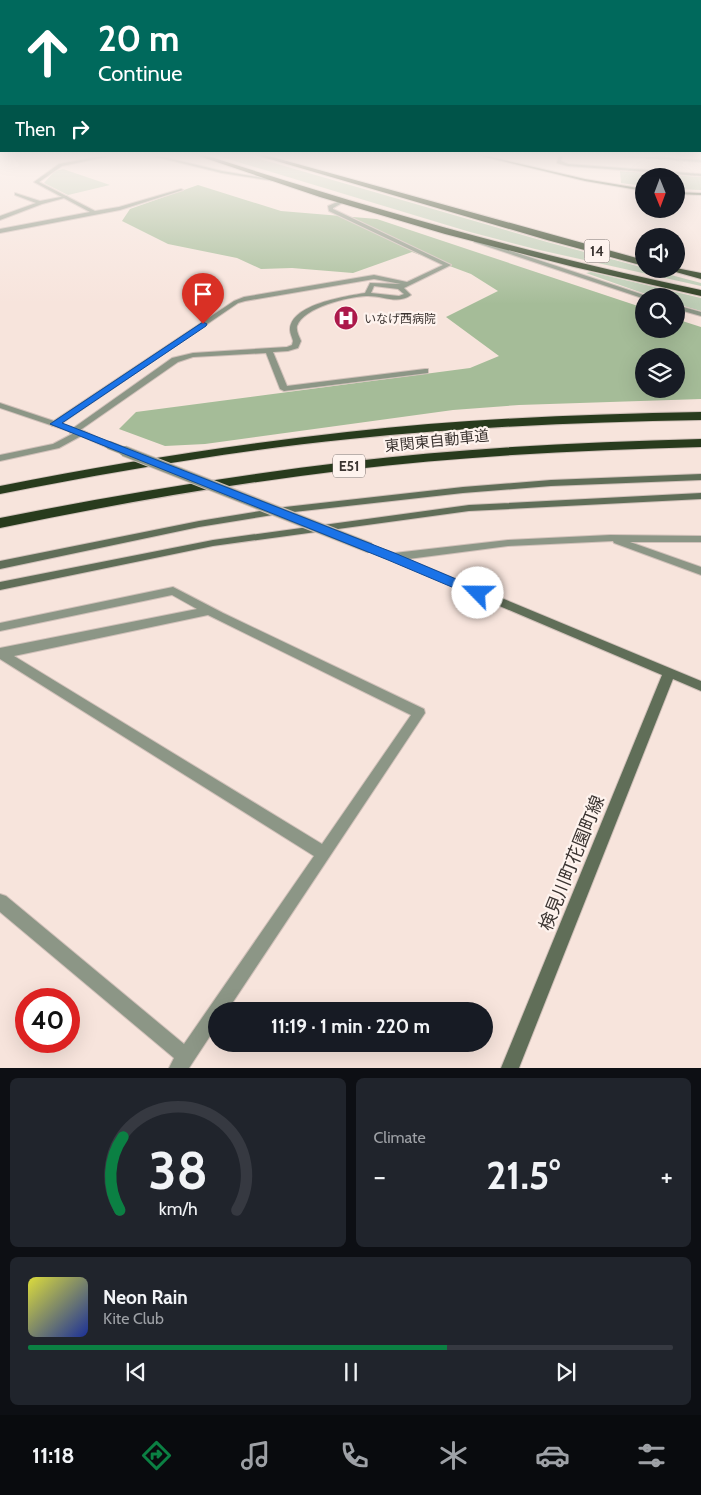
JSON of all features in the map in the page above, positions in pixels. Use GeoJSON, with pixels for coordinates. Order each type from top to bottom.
{"type":"FeatureCollection","features":[{"type":"Feature","properties":{"kind":"highway","name":"14"},"geometry":{"type":"LineString","coordinates":[[358,205],[563,262],[701,293]]}},
{"type":"Feature","properties":{"kind":"highway","name":"14"},"geometry":{"type":"LineString","coordinates":[[433,205],[635,261]]}},
{"type":"Feature","properties":{"kind":"highway"},"geometry":{"type":"LineString","coordinates":[[685,272],[701,276]]}},
{"type":"Feature","properties":{"kind":"highway","name":"東関東自動車道"},"geometry":{"type":"LineString","coordinates":[[0,490],[145,464],[339,436],[506,421],[701,416]]}},
{"type":"Feature","properties":{"kind":"highway","name":"東関東自動車道"},"geometry":{"type":"LineString","coordinates":[[0,523],[155,493],[342,467],[520,450],[701,443]]}},
{"type":"Feature","properties":{"kind":"street"},"geometry":{"type":"LineString","coordinates":[[0,218],[35,205]]}},
{"type":"Feature","properties":{"kind":"street"},"geometry":{"type":"LineString","coordinates":[[80,205],[93,212]]}},
{"type":"Feature","properties":{"kind":"street"},"geometry":{"type":"LineString","coordinates":[[0,232],[131,205]]}},
{"type":"Feature","properties":{"kind":"street"},"geometry":{"type":"LineString","coordinates":[[333,205],[330,207],[331,210],[448,265],[400,287],[372,284],[367,294]]}},
{"type":"Feature","properties":{"kind":"street"},"geometry":{"type":"LineString","coordinates":[[426,224],[635,294]]}},
{"type":"Feature","properties":{"kind":"street"},"geometry":{"type":"LineString","coordinates":[[55,424],[236,302],[244,299],[374,277],[408,284]]}},
{"type":"Feature","properties":{"kind":"street"},"geometry":{"type":"LineString","coordinates":[[0,458],[56,446],[175,360],[193,355],[288,349],[295,346],[297,342],[294,326],[306,312],[322,305],[367,294],[400,298],[408,295],[400,287]]}},
{"type":"Feature","properties":{"kind":"street"},"geometry":{"type":"LineString","coordinates":[[685,310],[701,314]]}},
{"type":"Feature","properties":{"kind":"street"},"geometry":{"type":"LineString","coordinates":[[269,351],[284,388],[425,371]]}},
{"type":"Feature","properties":{"kind":"street"},"geometry":{"type":"LineString","coordinates":[[0,405],[77,432],[393,557],[701,686]]}},
{"type":"Feature","properties":{"kind":"street"},"geometry":{"type":"LineString","coordinates":[[0,564],[199,524],[285,510],[483,488],[560,482],[701,477]]}},
{"type":"Feature","properties":{"kind":"street"},"geometry":{"type":"LineString","coordinates":[[0,586],[213,543],[469,508],[701,496]]}},
{"type":"Feature","properties":{"kind":"street"},"geometry":{"type":"LineString","coordinates":[[393,557],[508,543],[610,538],[701,539]]}},
{"type":"Feature","properties":{"kind":"street"},"geometry":{"type":"LineString","coordinates":[[610,538],[701,571]]}},
{"type":"Feature","properties":{"kind":"street"},"geometry":{"type":"LineString","coordinates":[[0,627],[173,591],[209,611],[419,713],[223,1002]]}},
{"type":"Feature","properties":{"kind":"street"},"geometry":{"type":"LineString","coordinates":[[1,654],[209,611]]}},
{"type":"Feature","properties":{"kind":"street"},"geometry":{"type":"LineString","coordinates":[[1,654],[323,853]]}},
{"type":"Feature","properties":{"kind":"street","name":"検見川町花園町線"},"geometry":{"type":"LineString","coordinates":[[510,1068],[669,673]]}},
{"type":"Feature","properties":{"kind":"street"},"geometry":{"type":"LineString","coordinates":[[0,902],[182,1062],[208,1024]]}},
{"type":"Feature","properties":{"kind":"green space"},"geometry":{"type":"Polygon","coordinates":[[[142,205],[261,205],[281,211],[377,219],[635,305],[635,338],[685,338],[685,322],[701,327],[701,399],[519,405],[453,410],[205,444],[165,446],[119,429],[136,412],[470,368],[499,356],[446,317],[498,291],[471,274],[412,252],[353,273],[292,268],[261,269],[237,258],[168,244],[122,221],[130,209],[142,205]]]}},
{"type":"Feature","properties":{"kind":"green space"},"geometry":{"type":"Polygon","coordinates":[[[380,205],[418,205],[635,265],[635,271],[535,249],[380,205]]]}},
{"type":"Feature","properties":{"kind":"green space"},"geometry":{"type":"Polygon","coordinates":[[[591,272],[659,288],[635,288],[635,290],[586,273],[591,272]]]}},
{"type":"Feature","properties":{"kind":"green space"},"geometry":{"type":"Polygon","coordinates":[[[665,278],[682,278],[701,283],[701,286],[665,278]]]}},
{"type":"Feature","properties":{"kind":"green space"},"geometry":{"type":"Polygon","coordinates":[[[685,294],[701,298],[701,311],[685,307],[685,294]]]}},
{"type":"Feature","properties":{"kind":"place","name":"いなげ西病院"},"geometry":{"type":"Point","coordinates":[346,318]}},
{"type":"Feature","properties":{"kind":"route"},"geometry":{"type":"LineString","coordinates":[[203,324],[55,424],[393,557],[478,593]]}}]}
